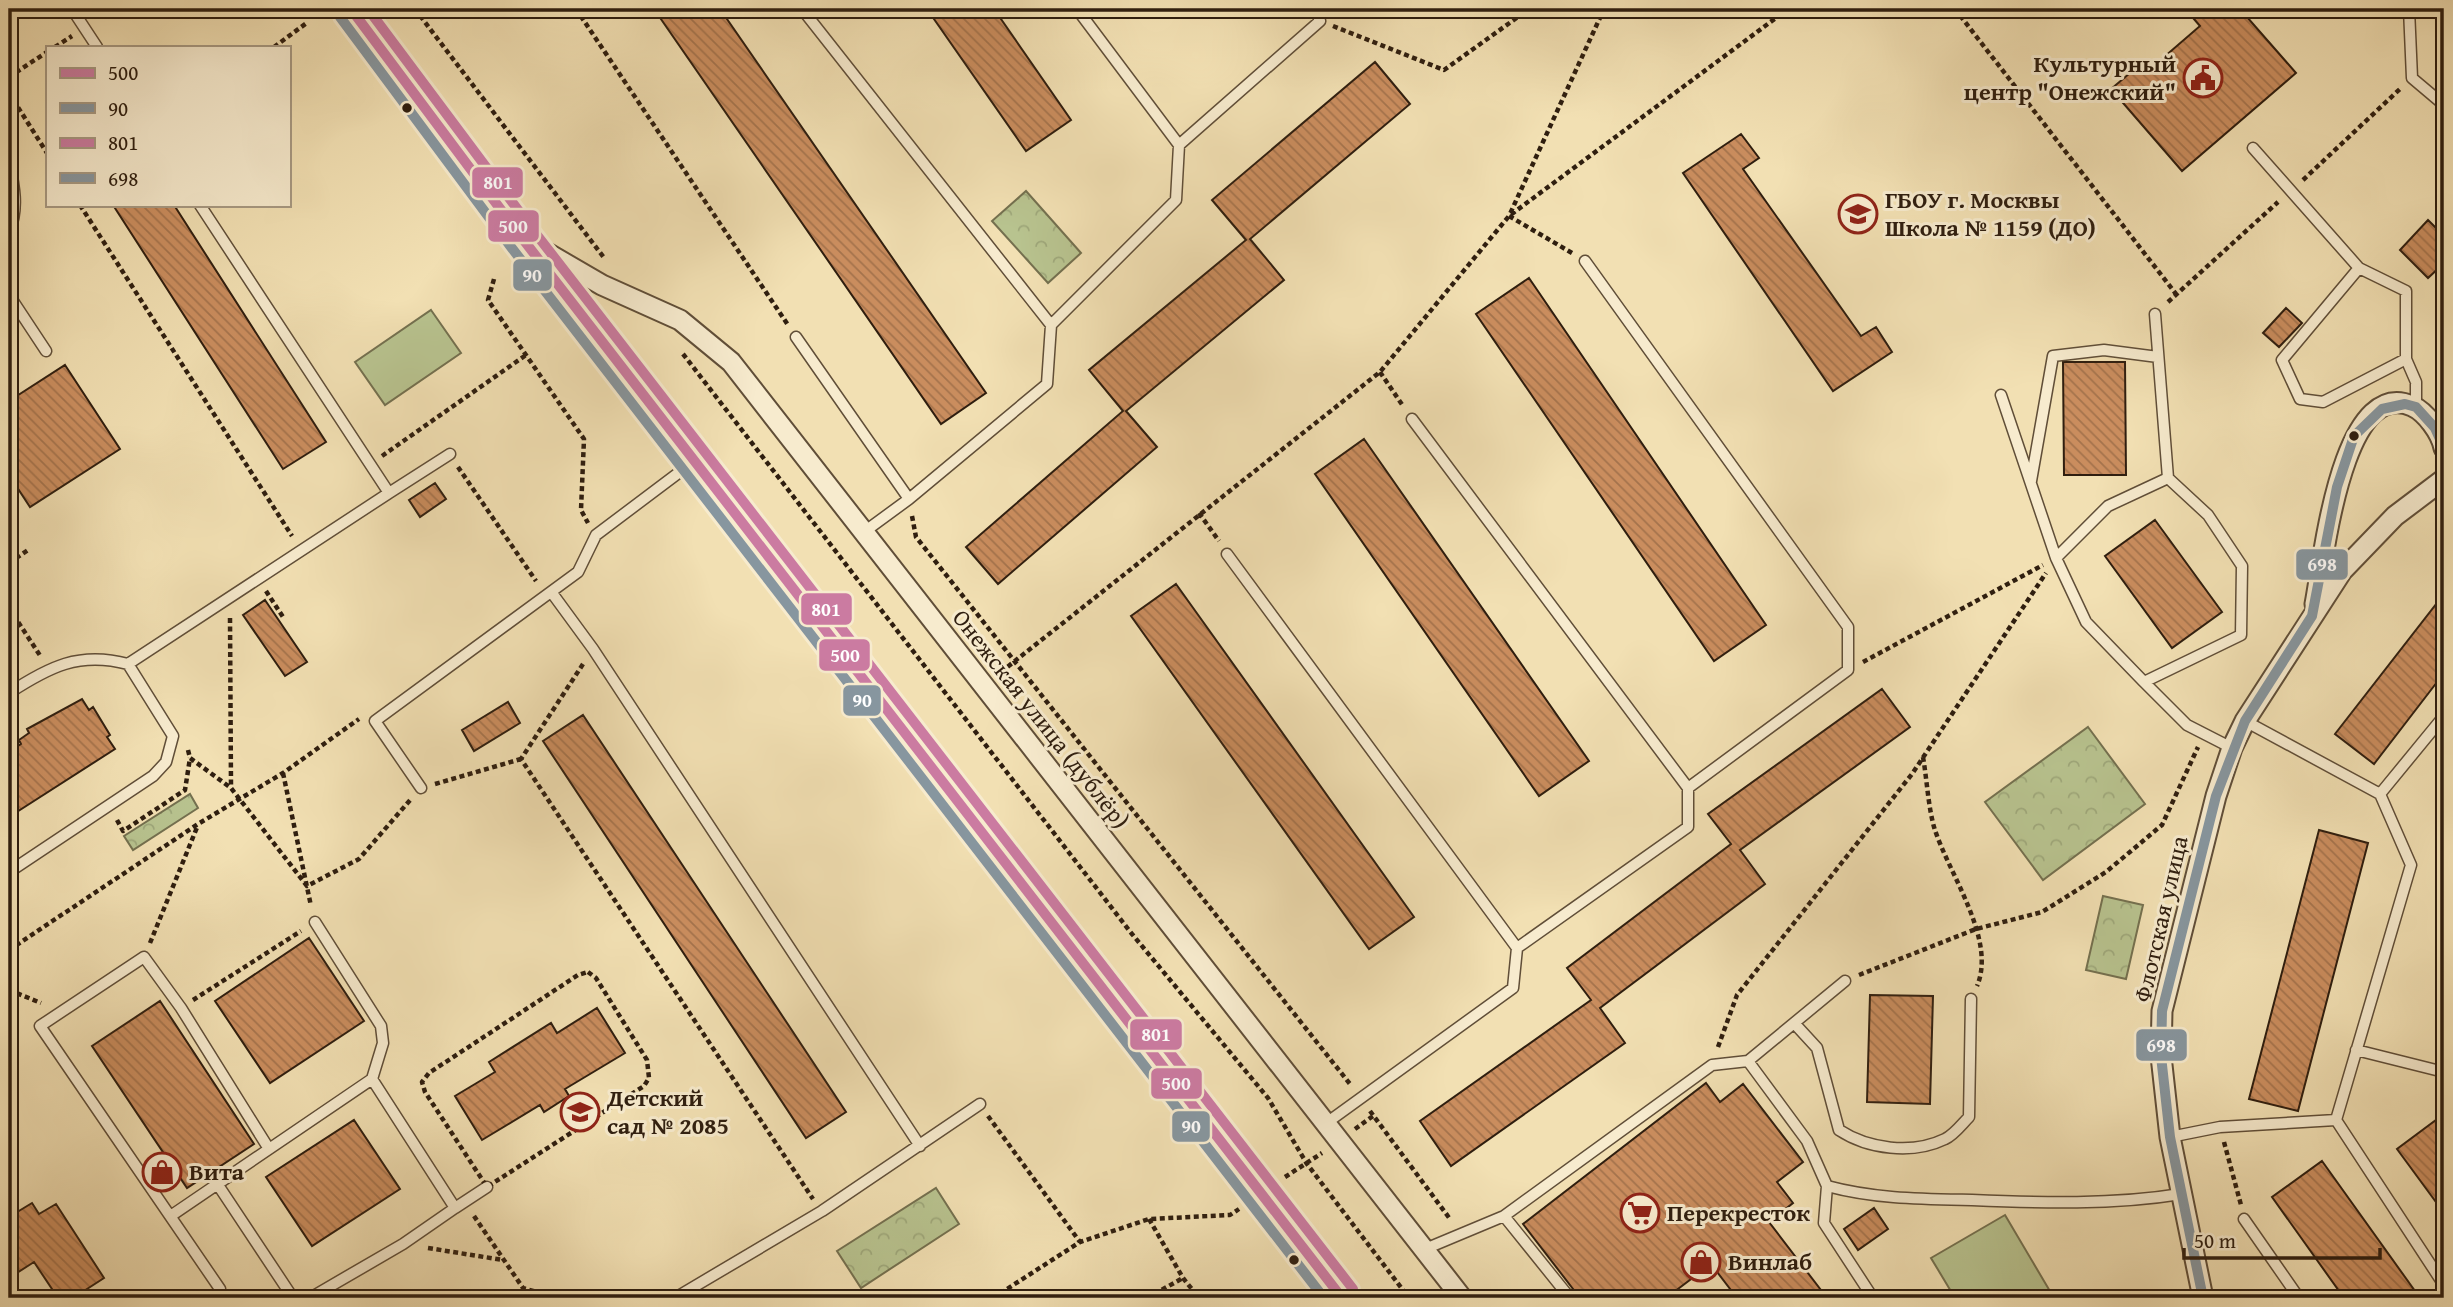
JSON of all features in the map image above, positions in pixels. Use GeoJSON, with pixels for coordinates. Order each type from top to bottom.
{"type":"FeatureCollection","features":[{"type":"Feature","properties":{"kind":"main road"},"geometry":{"type":"LineString","coordinates":[[351,9],[523,238],[1342,1298]]}},
{"type":"Feature","properties":{"kind":"street","name":"Онежская улица (дублёр)"},"geometry":{"type":"LineString","coordinates":[[523,238],[602,285],[680,320],[731,362],[1462,1298]]}},
{"type":"Feature","properties":{"kind":"street","name":"Флотская улица"},"geometry":{"type":"LineString","coordinates":[[2312,615],[2337,487],[2354,436],[2382,409],[2405,404],[2416,407]]}},
{"type":"Feature","properties":{"kind":"street"},"geometry":{"type":"LineString","coordinates":[[2416,407],[2435,428],[2444,448]]}},
{"type":"Feature","properties":{"kind":"street","name":"Флотская улица"},"geometry":{"type":"LineString","coordinates":[[2203,1298],[2170,1137],[2161,1056],[2162,1011],[2193,881],[2232,748],[2245,721],[2342,571],[2370,539],[2444,479]]}},
{"type":"Feature","properties":{"kind":"lane"},"geometry":{"type":"LineString","coordinates":[[72,9],[96,46]]}},
{"type":"Feature","properties":{"kind":"lane"},"geometry":{"type":"LineString","coordinates":[[802,9],[1051,325]]}},
{"type":"Feature","properties":{"kind":"lane"},"geometry":{"type":"LineString","coordinates":[[864,532],[909,499],[1047,384],[1051,325],[1176,200],[1178,145],[1077,9]]}},
{"type":"Feature","properties":{"kind":"lane"},"geometry":{"type":"LineString","coordinates":[[1178,145],[1320,21],[1315,9]]}},
{"type":"Feature","properties":{"kind":"lane"},"geometry":{"type":"LineString","coordinates":[[2409,9],[2412,78],[2444,105]]}},
{"type":"Feature","properties":{"kind":"lane"},"geometry":{"type":"LineString","coordinates":[[2253,148],[2359,268],[2406,291],[2406,359],[2416,382],[2416,407]]}},
{"type":"Feature","properties":{"kind":"lane"},"geometry":{"type":"LineString","coordinates":[[9,161],[14,186],[14,219],[9,232]]}},
{"type":"Feature","properties":{"kind":"lane"},"geometry":{"type":"LineString","coordinates":[[201,206],[389,493]]}},
{"type":"Feature","properties":{"kind":"lane"},"geometry":{"type":"LineString","coordinates":[[1585,261],[1847,627],[1848,670],[1688,788]]}},
{"type":"Feature","properties":{"kind":"lane"},"geometry":{"type":"LineString","coordinates":[[2359,268],[2282,360],[2300,399],[2323,402],[2406,359]]}},
{"type":"Feature","properties":{"kind":"lane"},"geometry":{"type":"LineString","coordinates":[[9,295],[46,351]]}},
{"type":"Feature","properties":{"kind":"lane"},"geometry":{"type":"LineString","coordinates":[[2144,682],[2241,635],[2242,566],[2208,514],[2168,478],[2155,314]]}},
{"type":"Feature","properties":{"kind":"lane"},"geometry":{"type":"LineString","coordinates":[[796,337],[909,499]]}},
{"type":"Feature","properties":{"kind":"lane"},"geometry":{"type":"LineString","coordinates":[[2030,482],[2053,356],[2104,351],[2158,357]]}},
{"type":"Feature","properties":{"kind":"lane"},"geometry":{"type":"LineString","coordinates":[[2001,395],[2056,558],[2086,622],[2187,725],[2232,748]]}},
{"type":"Feature","properties":{"kind":"lane"},"geometry":{"type":"LineString","coordinates":[[1412,419],[1688,788],[1688,827],[1517,948]]}},
{"type":"Feature","properties":{"kind":"lane"},"geometry":{"type":"LineString","coordinates":[[128,664],[450,454]]}},
{"type":"Feature","properties":{"kind":"lane"},"geometry":{"type":"LineString","coordinates":[[421,788],[375,721],[578,572],[596,536],[695,461]]}},
{"type":"Feature","properties":{"kind":"lane"},"geometry":{"type":"LineString","coordinates":[[2056,558],[2108,506],[2168,478]]}},
{"type":"Feature","properties":{"kind":"lane"},"geometry":{"type":"LineString","coordinates":[[1227,554],[1517,948],[1513,988],[1325,1125]]}},
{"type":"Feature","properties":{"kind":"lane"},"geometry":{"type":"LineString","coordinates":[[552,593],[593,649],[920,1146]]}},
{"type":"Feature","properties":{"kind":"lane"},"geometry":{"type":"LineString","coordinates":[[9,693],[48,667],[83,659],[109,659],[128,664],[173,736],[172,749],[166,762],[153,776],[9,872]]}},
{"type":"Feature","properties":{"kind":"lane"},"geometry":{"type":"LineString","coordinates":[[2379,794],[2444,716]]}},
{"type":"Feature","properties":{"kind":"lane"},"geometry":{"type":"LineString","coordinates":[[2245,721],[2379,794],[2411,865],[2336,1121],[2444,1285]]}},
{"type":"Feature","properties":{"kind":"lane"},"geometry":{"type":"LineString","coordinates":[[172,1215],[372,1079],[383,1042],[381,1026],[315,922]]}},
{"type":"Feature","properties":{"kind":"lane"},"geometry":{"type":"LineString","coordinates":[[220,1289],[172,1215],[40,1026],[145,957],[181,1008],[269,1149]]}},
{"type":"Feature","properties":{"kind":"lane"},"geometry":{"type":"LineString","coordinates":[[1425,1249],[1504,1216],[1712,1065],[1748,1061],[1845,981]]}},
{"type":"Feature","properties":{"kind":"lane"},"geometry":{"type":"LineString","coordinates":[[1794,1023],[1817,1048],[1839,1130],[1858,1143],[1919,1147],[1947,1138],[1969,1116],[1971,999]]}},
{"type":"Feature","properties":{"kind":"lane"},"geometry":{"type":"LineString","coordinates":[[2357,1050],[2444,1072]]}},
{"type":"Feature","properties":{"kind":"lane"},"geometry":{"type":"LineString","coordinates":[[1748,1061],[1807,1141],[1827,1186],[1824,1223],[1873,1298]]}},
{"type":"Feature","properties":{"kind":"lane"},"geometry":{"type":"LineString","coordinates":[[372,1079],[460,1205]]}},
{"type":"Feature","properties":{"kind":"lane"},"geometry":{"type":"LineString","coordinates":[[675,1298],[822,1211],[980,1104]]}},
{"type":"Feature","properties":{"kind":"lane"},"geometry":{"type":"LineString","coordinates":[[2170,1137],[2220,1127],[2336,1121]]}},
{"type":"Feature","properties":{"kind":"lane"},"geometry":{"type":"LineString","coordinates":[[218,1185],[292,1298]]}},
{"type":"Feature","properties":{"kind":"lane"},"geometry":{"type":"LineString","coordinates":[[1827,1186],[1867,1197],[2006,1201],[2144,1200],[2182,1194]]}},
{"type":"Feature","properties":{"kind":"lane"},"geometry":{"type":"LineString","coordinates":[[310,1298],[403,1244],[487,1187]]}},
{"type":"Feature","properties":{"kind":"lane"},"geometry":{"type":"LineString","coordinates":[[1504,1216],[1570,1298]]}},
{"type":"Feature","properties":{"kind":"lane"},"geometry":{"type":"LineString","coordinates":[[2244,1219],[2299,1298]]}},
{"type":"Feature","properties":{"kind":"path"},"geometry":{"type":"LineString","coordinates":[[415,9],[608,263]]}},
{"type":"Feature","properties":{"kind":"path"},"geometry":{"type":"LineString","coordinates":[[576,9],[796,337]]}},
{"type":"Feature","properties":{"kind":"path"},"geometry":{"type":"LineString","coordinates":[[1320,21],[1444,70],[1529,9]]}},
{"type":"Feature","properties":{"kind":"path"},"geometry":{"type":"LineString","coordinates":[[1510,215],[1604,9]]}},
{"type":"Feature","properties":{"kind":"path"},"geometry":{"type":"LineString","coordinates":[[984,686],[1380,372],[1510,215],[1788,9]]}},
{"type":"Feature","properties":{"kind":"path"},"geometry":{"type":"LineString","coordinates":[[1955,9],[2176,294]]}},
{"type":"Feature","properties":{"kind":"path"},"geometry":{"type":"LineString","coordinates":[[275,46],[308,22]]}},
{"type":"Feature","properties":{"kind":"path"},"geometry":{"type":"LineString","coordinates":[[9,77],[46,53]]}},
{"type":"Feature","properties":{"kind":"path"},"geometry":{"type":"LineString","coordinates":[[9,93],[46,151]]}},
{"type":"Feature","properties":{"kind":"path"},"geometry":{"type":"LineString","coordinates":[[81,206],[302,551]]}},
{"type":"Feature","properties":{"kind":"path"},"geometry":{"type":"LineString","coordinates":[[1510,215],[1585,261]]}},
{"type":"Feature","properties":{"kind":"path"},"geometry":{"type":"LineString","coordinates":[[494,279],[488,300],[584,439],[581,510],[596,536]]}},
{"type":"Feature","properties":{"kind":"path"},"geometry":{"type":"LineString","coordinates":[[678,348],[1132,934],[1268,1098],[1307,1164],[1409,1298]]}},
{"type":"Feature","properties":{"kind":"path"},"geometry":{"type":"LineString","coordinates":[[370,464],[526,355]]}},
{"type":"Feature","properties":{"kind":"path"},"geometry":{"type":"LineString","coordinates":[[1380,372],[1412,419]]}},
{"type":"Feature","properties":{"kind":"path"},"geometry":{"type":"LineString","coordinates":[[450,454],[542,588]]}},
{"type":"Feature","properties":{"kind":"path"},"geometry":{"type":"LineString","coordinates":[[909,499],[916,537],[1361,1099],[1461,1234]]}},
{"type":"Feature","properties":{"kind":"path"},"geometry":{"type":"LineString","coordinates":[[1199,513],[1227,554]]}},
{"type":"Feature","properties":{"kind":"path"},"geometry":{"type":"LineString","coordinates":[[9,563],[29,550]]}},
{"type":"Feature","properties":{"kind":"path"},"geometry":{"type":"LineString","coordinates":[[1848,670],[2056,558]]}},
{"type":"Feature","properties":{"kind":"path"},"geometry":{"type":"LineString","coordinates":[[1712,1065],[1737,995],[1923,757],[2056,558]]}},
{"type":"Feature","properties":{"kind":"path"},"geometry":{"type":"LineString","coordinates":[[258,579],[283,617]]}},
{"type":"Feature","properties":{"kind":"path"},"geometry":{"type":"LineString","coordinates":[[230,597],[231,788]]}},
{"type":"Feature","properties":{"kind":"path"},"geometry":{"type":"LineString","coordinates":[[9,608],[48,667]]}},
{"type":"Feature","properties":{"kind":"path"},"geometry":{"type":"LineString","coordinates":[[307,886],[359,859],[421,788],[520,759],[593,649]]}},
{"type":"Feature","properties":{"kind":"path"},"geometry":{"type":"LineString","coordinates":[[9,950],[198,824],[283,773],[361,717]]}},
{"type":"Feature","properties":{"kind":"path"},"geometry":{"type":"LineString","coordinates":[[1845,981],[1976,929],[2042,912],[2106,872],[2162,825],[2204,733]]}},
{"type":"Feature","properties":{"kind":"path"},"geometry":{"type":"LineString","coordinates":[[108,806],[123,831],[185,790],[190,758],[188,747],[173,736]]}},
{"type":"Feature","properties":{"kind":"path"},"geometry":{"type":"LineString","coordinates":[[1923,757],[1934,827],[1976,929],[1983,970],[1971,999]]}},
{"type":"Feature","properties":{"kind":"path"},"geometry":{"type":"LineString","coordinates":[[190,758],[231,788],[307,886]]}},
{"type":"Feature","properties":{"kind":"path"},"geometry":{"type":"LineString","coordinates":[[520,759],[822,1211]]}},
{"type":"Feature","properties":{"kind":"path"},"geometry":{"type":"LineString","coordinates":[[181,1008],[315,922],[283,773]]}},
{"type":"Feature","properties":{"kind":"path"},"geometry":{"type":"LineString","coordinates":[[145,957],[198,824]]}},
{"type":"Feature","properties":{"kind":"path"},"geometry":{"type":"LineString","coordinates":[[588,972],[596,978],[647,1060],[649,1078],[644,1086],[487,1187],[425,1092],[422,1082],[440,1066],[578,975],[588,972]]}},
{"type":"Feature","properties":{"kind":"path"},"geometry":{"type":"LineString","coordinates":[[9,990],[61,1012]]}},
{"type":"Feature","properties":{"kind":"path"},"geometry":{"type":"LineString","coordinates":[[980,1104],[1080,1242]]}},
{"type":"Feature","properties":{"kind":"path"},"geometry":{"type":"LineString","coordinates":[[2220,1127],[2244,1219]]}},
{"type":"Feature","properties":{"kind":"path"},"geometry":{"type":"LineString","coordinates":[[460,1205],[523,1288],[556,1298]]}},
{"type":"Feature","properties":{"kind":"path"},"geometry":{"type":"LineString","coordinates":[[993,1298],[1080,1242],[1149,1219],[1230,1215],[1239,1209]]}},
{"type":"Feature","properties":{"kind":"path"},"geometry":{"type":"LineString","coordinates":[[1149,1219],[1183,1278],[1199,1298]]}},
{"type":"Feature","properties":{"kind":"path"},"geometry":{"type":"LineString","coordinates":[[403,1244],[504,1260]]}},
{"type":"Feature","properties":{"kind":"path"},"geometry":{"type":"LineString","coordinates":[[1147,1298],[1183,1278]]}},
{"type":"Feature","properties":{"kind":"green space"},"geometry":{"type":"Polygon","coordinates":[[[1026,191],[1081,253],[1048,283],[992,221],[1026,191]]]}},
{"type":"Feature","properties":{"kind":"green space"},"geometry":{"type":"Polygon","coordinates":[[[431,310],[461,353],[385,405],[355,362],[431,310]]]}},
{"type":"Feature","properties":{"kind":"green space"},"geometry":{"type":"Polygon","coordinates":[[[2088,727],[2145,804],[2043,880],[1985,802],[2088,727]]]}},
{"type":"Feature","properties":{"kind":"green space"},"geometry":{"type":"Polygon","coordinates":[[[190,794],[198,808],[133,850],[124,836],[190,794]]]}},
{"type":"Feature","properties":{"kind":"green space"},"geometry":{"type":"Polygon","coordinates":[[[2103,896],[2143,905],[2126,979],[2086,970],[2103,896]]]}},
{"type":"Feature","properties":{"kind":"green space"},"geometry":{"type":"Polygon","coordinates":[[[936,1188],[959,1224],[861,1288],[837,1251],[936,1188]]]}},
{"type":"Feature","properties":{"kind":"green space"},"geometry":{"type":"Polygon","coordinates":[[[2005,1215],[2054,1298],[1955,1298],[1931,1258],[2005,1215]]]}},
{"type":"Feature","properties":{"kind":"building"},"geometry":{"type":"Polygon","coordinates":[[[654,9],[720,9],[986,393],[941,424],[654,9]]]}},
{"type":"Feature","properties":{"kind":"building"},"geometry":{"type":"Polygon","coordinates":[[[927,9],[994,9],[1071,120],[1026,151],[927,9]]]}},
{"type":"Feature","properties":{"kind":"building"},"geometry":{"type":"Polygon","coordinates":[[[2206,9],[2240,9],[2296,73],[2182,171],[2111,89],[2143,62],[2149,70],[2200,26],[2194,19],[2206,9]]]}},
{"type":"Feature","properties":{"kind":"building"},"geometry":{"type":"Polygon","coordinates":[[[1375,62],[1410,104],[1250,239],[1284,280],[1126,411],[1157,447],[998,584],[966,547],[1123,411],[1089,370],[1246,240],[1212,200],[1375,62]]]}},
{"type":"Feature","properties":{"kind":"building"},"geometry":{"type":"Polygon","coordinates":[[[1741,134],[1759,158],[1743,169],[1861,336],[1876,327],[1892,352],[1833,391],[1683,173],[1741,134]]]}},
{"type":"Feature","properties":{"kind":"building"},"geometry":{"type":"Polygon","coordinates":[[[114,206],[175,206],[326,442],[283,469],[114,206]]]}},
{"type":"Feature","properties":{"kind":"building"},"geometry":{"type":"Polygon","coordinates":[[[2428,220],[2444,236],[2444,263],[2428,278],[2400,250],[2428,220]]]}},
{"type":"Feature","properties":{"kind":"building"},"geometry":{"type":"Polygon","coordinates":[[[1529,278],[1766,625],[1714,661],[1476,314],[1529,278]]]}},
{"type":"Feature","properties":{"kind":"building"},"geometry":{"type":"Polygon","coordinates":[[[2286,308],[2302,323],[2279,347],[2263,333],[2286,308]]]}},
{"type":"Feature","properties":{"kind":"building"},"geometry":{"type":"Polygon","coordinates":[[[2063,362],[2125,362],[2126,475],[2064,475],[2063,362]]]}},
{"type":"Feature","properties":{"kind":"building"},"geometry":{"type":"Polygon","coordinates":[[[65,365],[120,449],[30,507],[9,475],[9,401],[65,365]]]}},
{"type":"Feature","properties":{"kind":"building"},"geometry":{"type":"Polygon","coordinates":[[[1364,439],[1589,761],[1539,796],[1315,474],[1364,439]]]}},
{"type":"Feature","properties":{"kind":"building"},"geometry":{"type":"Polygon","coordinates":[[[435,483],[446,499],[420,517],[409,500],[435,483]]]}},
{"type":"Feature","properties":{"kind":"building"},"geometry":{"type":"Polygon","coordinates":[[[2155,520],[2222,612],[2172,648],[2105,556],[2155,520]]]}},
{"type":"Feature","properties":{"kind":"building"},"geometry":{"type":"Polygon","coordinates":[[[1176,584],[1414,917],[1369,949],[1131,616],[1176,584]]]}},
{"type":"Feature","properties":{"kind":"building"},"geometry":{"type":"Polygon","coordinates":[[[2444,594],[2444,673],[2374,764],[2335,734],[2444,594]]]}},
{"type":"Feature","properties":{"kind":"building"},"geometry":{"type":"Polygon","coordinates":[[[265,600],[307,662],[285,676],[243,615],[265,600]]]}},
{"type":"Feature","properties":{"kind":"building"},"geometry":{"type":"Polygon","coordinates":[[[1882,689],[1910,727],[1740,850],[1765,884],[1600,1008],[1625,1043],[1451,1166],[1420,1121],[1591,1000],[1567,968],[1731,844],[1708,814],[1882,689]]]}},
{"type":"Feature","properties":{"kind":"building"},"geometry":{"type":"Polygon","coordinates":[[[82,699],[89,710],[93,707],[115,749],[9,817],[9,752],[21,744],[19,740],[29,733],[27,729],[82,699]]]}},
{"type":"Feature","properties":{"kind":"building"},"geometry":{"type":"Polygon","coordinates":[[[508,702],[520,723],[474,751],[462,730],[508,702]]]}},
{"type":"Feature","properties":{"kind":"building"},"geometry":{"type":"Polygon","coordinates":[[[583,715],[846,1112],[806,1138],[543,741],[583,715]]]}},
{"type":"Feature","properties":{"kind":"building"},"geometry":{"type":"Polygon","coordinates":[[[2319,830],[2368,843],[2298,1111],[2249,1099],[2319,830]]]}},
{"type":"Feature","properties":{"kind":"building"},"geometry":{"type":"Polygon","coordinates":[[[309,938],[364,1021],[270,1083],[215,1001],[309,938]]]}},
{"type":"Feature","properties":{"kind":"building"},"geometry":{"type":"Polygon","coordinates":[[[1870,995],[1933,996],[1930,1104],[1867,1102],[1870,995]]]}},
{"type":"Feature","properties":{"kind":"building"},"geometry":{"type":"Polygon","coordinates":[[[160,1001],[254,1144],[187,1188],[92,1046],[160,1001]]]}},
{"type":"Feature","properties":{"kind":"building"},"geometry":{"type":"Polygon","coordinates":[[[597,1008],[625,1053],[565,1089],[569,1096],[544,1112],[540,1105],[482,1140],[455,1096],[495,1072],[489,1062],[551,1023],[557,1033],[597,1008]]]}},
{"type":"Feature","properties":{"kind":"building"},"geometry":{"type":"Polygon","coordinates":[[[1706,1083],[1720,1102],[1743,1084],[1803,1162],[1777,1182],[1793,1203],[1769,1222],[1827,1298],[1737,1298],[1711,1264],[1666,1298],[1580,1298],[1523,1224],[1706,1083]]]}},
{"type":"Feature","properties":{"kind":"building"},"geometry":{"type":"Polygon","coordinates":[[[2444,1114],[2444,1213],[2397,1149],[2444,1114]]]}},
{"type":"Feature","properties":{"kind":"building"},"geometry":{"type":"Polygon","coordinates":[[[354,1120],[400,1189],[312,1246],[266,1177],[354,1120]]]}},
{"type":"Feature","properties":{"kind":"building"},"geometry":{"type":"Polygon","coordinates":[[[2322,1161],[2420,1298],[2344,1298],[2272,1197],[2322,1161]]]}},
{"type":"Feature","properties":{"kind":"building"},"geometry":{"type":"Polygon","coordinates":[[[32,1203],[39,1214],[56,1204],[104,1278],[73,1298],[58,1298],[34,1262],[9,1278],[9,1217],[32,1203]]]}},
{"type":"Feature","properties":{"kind":"building"},"geometry":{"type":"Polygon","coordinates":[[[1874,1208],[1888,1229],[1858,1250],[1844,1229],[1874,1208]]]}},
{"type":"Feature","properties":{"kind":"transit line","name":"500"},"geometry":{"type":"LineString","coordinates":[[351,9],[522,238],[1342,1298]]}},
{"type":"Feature","properties":{"kind":"transit line","name":"801"},"geometry":{"type":"LineString","coordinates":[[368,9],[533,230],[1353,1289]]}},
{"type":"Feature","properties":{"kind":"transit line","name":"90"},"geometry":{"type":"LineString","coordinates":[[340,17],[511,247],[1324,1298]]}},
{"type":"Feature","properties":{"kind":"transit line","name":"698"},"geometry":{"type":"LineString","coordinates":[[2203,1298],[2170,1137],[2161,1056],[2162,1011],[2216,796],[2245,721],[2312,616],[2337,487],[2354,436],[2382,409],[2405,404],[2416,407],[2435,428],[2444,448]]}},
{"type":"Feature","properties":{"kind":"place","name":"Культурный центр \"Онежский\""},"geometry":{"type":"Point","coordinates":[2203,78]}},
{"type":"Feature","properties":{"kind":"place","name":"ГБОУ г. Москвы Школа № 1159 (ДО)"},"geometry":{"type":"Point","coordinates":[1858,214]}},
{"type":"Feature","properties":{"kind":"place","name":"Детский сад № 2085"},"geometry":{"type":"Point","coordinates":[580,1112]}},
{"type":"Feature","properties":{"kind":"place","name":"Вита"},"geometry":{"type":"Point","coordinates":[162,1172]}},
{"type":"Feature","properties":{"kind":"place","name":"Перекресток"},"geometry":{"type":"Point","coordinates":[1640,1213]}},
{"type":"Feature","properties":{"kind":"place","name":"Винлаб"},"geometry":{"type":"Point","coordinates":[1701,1262]}}]}
